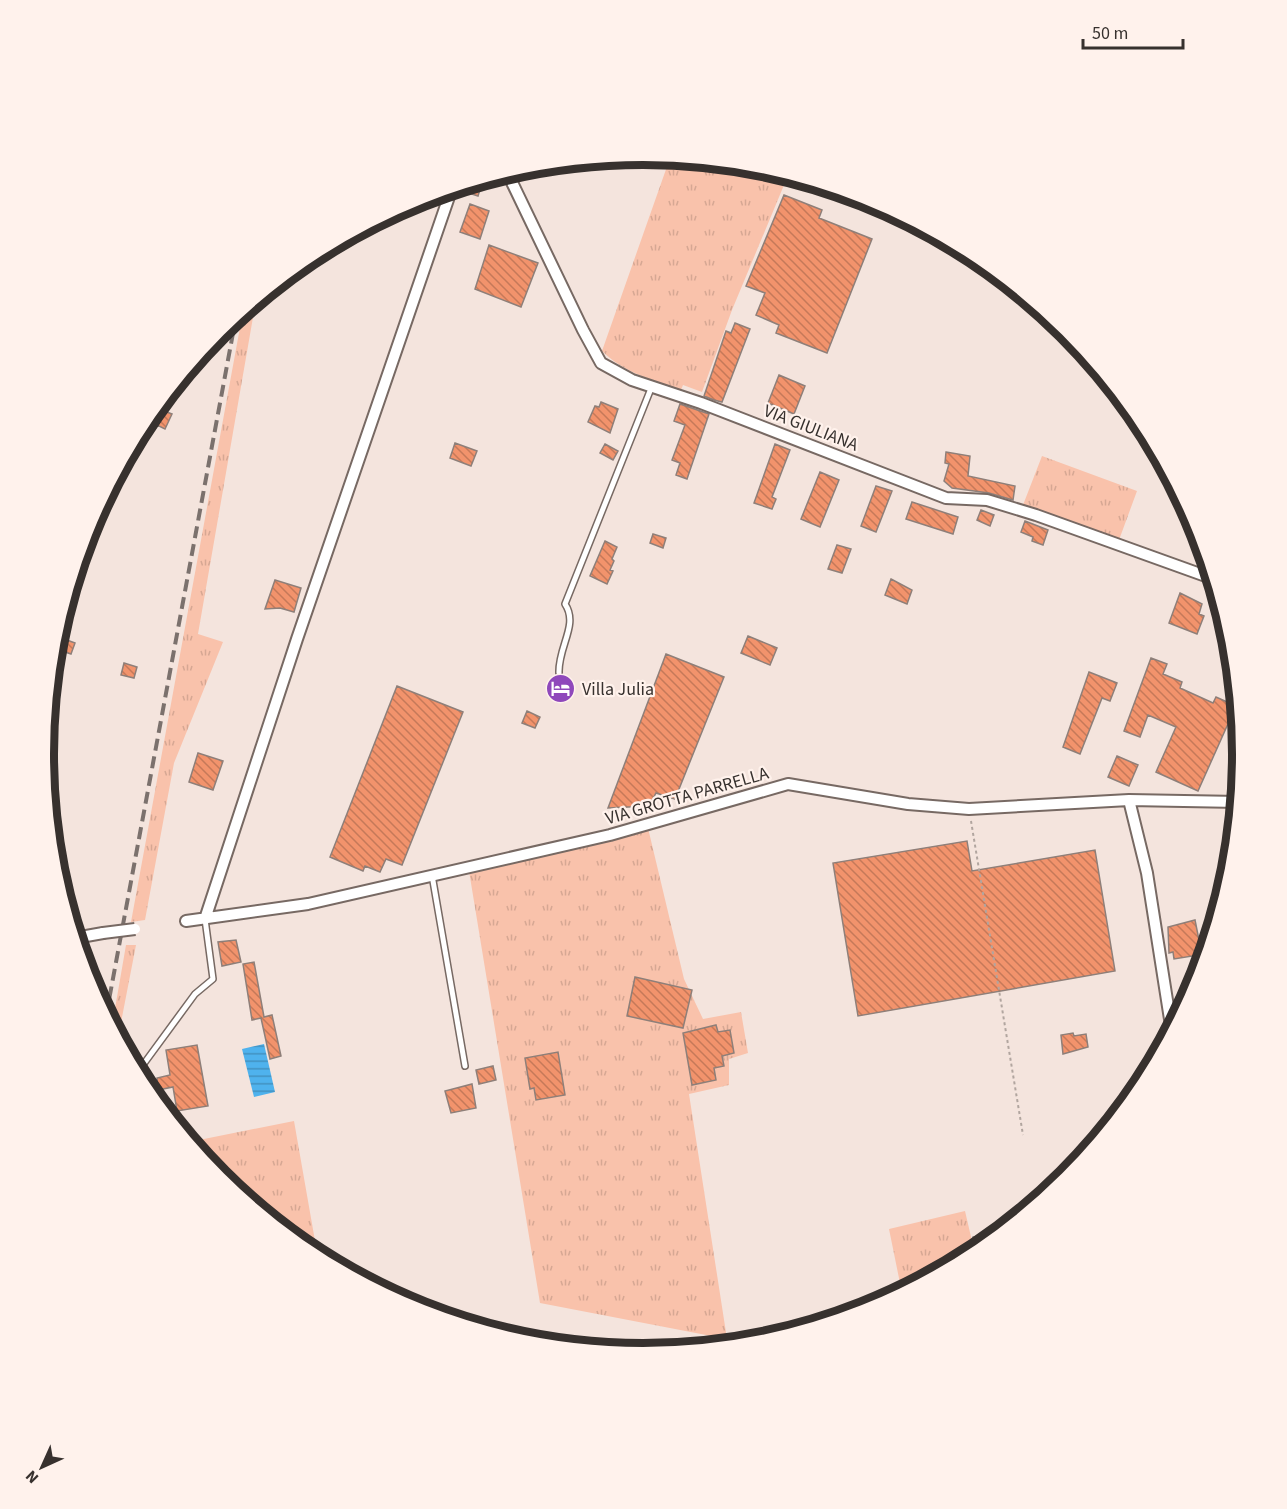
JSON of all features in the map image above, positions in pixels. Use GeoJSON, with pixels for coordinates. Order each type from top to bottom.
{"type":"FeatureCollection","features":[{"type":"Feature","properties":{"kind":"street","name":"VIA GIULIANA"},"geometry":{"type":"LineString","coordinates":[[511,180],[601,363],[632,380],[701,403],[946,498],[987,500],[1007,506],[1205,576]]}},
{"type":"Feature","properties":{"kind":"street"},"geometry":{"type":"LineString","coordinates":[[205,920],[297,639],[449,198]]}},
{"type":"Feature","properties":{"kind":"street","name":"VIA GROTTA PARRELLA"},"geometry":{"type":"LineString","coordinates":[[186,921],[308,904],[610,835],[788,784],[908,804],[969,809],[1128,800],[1231,802]]}},
{"type":"Feature","properties":{"kind":"street"},"geometry":{"type":"LineString","coordinates":[[1128,800],[1147,873],[1170,1019]]}},
{"type":"Feature","properties":{"kind":"street"},"geometry":{"type":"LineString","coordinates":[[83,937],[135,929]]}},
{"type":"Feature","properties":{"kind":"lane"},"geometry":{"type":"LineString","coordinates":[[559,673],[558,656],[572,614],[566,604],[652,386]]}},
{"type":"Feature","properties":{"kind":"lane"},"geometry":{"type":"LineString","coordinates":[[432,874],[465,1066]]}},
{"type":"Feature","properties":{"kind":"lane"},"geometry":{"type":"LineString","coordinates":[[142,1064],[195,994],[213,980],[205,920]]}},
{"type":"Feature","properties":{"kind":"path"},"geometry":{"type":"LineString","coordinates":[[969,809],[1023,1135]]}},
{"type":"Feature","properties":{"kind":"green space"},"geometry":{"type":"Polygon","coordinates":[[[667,166],[759,176],[776,180],[784,185],[732,310],[702,392],[683,385],[681,390],[639,375],[619,365],[602,351],[667,166]]]}},
{"type":"Feature","properties":{"kind":"green space"},"geometry":{"type":"Polygon","coordinates":[[[254,312],[198,634],[223,642],[174,763],[145,920],[131,922],[240,325],[254,312]]]}},
{"type":"Feature","properties":{"kind":"green space"},"geometry":{"type":"Polygon","coordinates":[[[1042,456],[1137,491],[1119,540],[1023,505],[1042,456]]]}},
{"type":"Feature","properties":{"kind":"green space"},"geometry":{"type":"Polygon","coordinates":[[[648,828],[684,979],[703,1019],[741,1012],[748,1053],[729,1059],[729,1085],[689,1094],[727,1338],[540,1303],[469,871],[648,828]]]}},
{"type":"Feature","properties":{"kind":"green space"},"geometry":{"type":"Polygon","coordinates":[[[126,945],[136,945],[120,1025],[114,1013],[126,945]]]}},
{"type":"Feature","properties":{"kind":"green space"},"geometry":{"type":"Polygon","coordinates":[[[294,1121],[316,1245],[255,1198],[198,1140],[294,1121]]]}},
{"type":"Feature","properties":{"kind":"green space"},"geometry":{"type":"Polygon","coordinates":[[[965,1211],[973,1244],[900,1285],[889,1229],[965,1211]]]}},
{"type":"Feature","properties":{"kind":"water"},"geometry":{"type":"Polygon","coordinates":[[[264,1044],[275,1092],[254,1097],[242,1049],[264,1044]]]}},
{"type":"Feature","properties":{"kind":"building"},"geometry":{"type":"Polygon","coordinates":[[[480,188],[478,196],[466,192],[480,188]]]}},
{"type":"Feature","properties":{"kind":"building"},"geometry":{"type":"Polygon","coordinates":[[[784,195],[822,210],[819,218],[872,239],[827,353],[776,333],[779,325],[756,315],[765,293],[746,286],[784,195]]]}},
{"type":"Feature","properties":{"kind":"building"},"geometry":{"type":"Polygon","coordinates":[[[470,204],[489,211],[480,239],[460,232],[470,204]]]}},
{"type":"Feature","properties":{"kind":"building"},"geometry":{"type":"Polygon","coordinates":[[[489,245],[538,263],[521,307],[475,289],[489,245]]]}},
{"type":"Feature","properties":{"kind":"building"},"geometry":{"type":"Polygon","coordinates":[[[735,323],[750,329],[722,402],[704,396],[726,331],[731,333],[735,323]]]}},
{"type":"Feature","properties":{"kind":"building"},"geometry":{"type":"Polygon","coordinates":[[[779,375],[805,386],[794,414],[768,403],[779,375]]]}},
{"type":"Feature","properties":{"kind":"building"},"geometry":{"type":"Polygon","coordinates":[[[601,402],[618,409],[610,433],[588,422],[595,406],[599,407],[601,402]]]}},
{"type":"Feature","properties":{"kind":"building"},"geometry":{"type":"Polygon","coordinates":[[[680,404],[709,414],[687,479],[676,475],[680,463],[672,460],[685,425],[674,421],[680,404]]]}},
{"type":"Feature","properties":{"kind":"building"},"geometry":{"type":"Polygon","coordinates":[[[165,411],[172,414],[165,429],[157,425],[155,429],[153,428],[165,411]]]}},
{"type":"Feature","properties":{"kind":"building"},"geometry":{"type":"Polygon","coordinates":[[[455,443],[477,451],[471,466],[450,458],[455,443]]]}},
{"type":"Feature","properties":{"kind":"building"},"geometry":{"type":"Polygon","coordinates":[[[605,444],[618,451],[613,460],[600,453],[605,444]]]}},
{"type":"Feature","properties":{"kind":"building"},"geometry":{"type":"Polygon","coordinates":[[[775,444],[790,450],[772,497],[776,499],[772,509],[754,503],[775,444]]]}},
{"type":"Feature","properties":{"kind":"building"},"geometry":{"type":"Polygon","coordinates":[[[946,452],[970,456],[968,476],[1015,486],[1013,500],[989,493],[952,488],[944,481],[949,464],[945,463],[946,452]]]}},
{"type":"Feature","properties":{"kind":"building"},"geometry":{"type":"Polygon","coordinates":[[[820,472],[839,480],[820,527],[801,519],[820,472]]]}},
{"type":"Feature","properties":{"kind":"building"},"geometry":{"type":"Polygon","coordinates":[[[876,486],[892,491],[876,532],[861,526],[876,486]]]}},
{"type":"Feature","properties":{"kind":"building"},"geometry":{"type":"Polygon","coordinates":[[[912,502],[958,517],[953,534],[906,519],[912,502]]]}},
{"type":"Feature","properties":{"kind":"building"},"geometry":{"type":"Polygon","coordinates":[[[981,510],[994,515],[990,526],[977,520],[981,510]]]}},
{"type":"Feature","properties":{"kind":"building"},"geometry":{"type":"Polygon","coordinates":[[[1025,521],[1048,530],[1043,545],[1032,541],[1033,537],[1021,532],[1025,521]]]}},
{"type":"Feature","properties":{"kind":"building"},"geometry":{"type":"Polygon","coordinates":[[[653,534],[666,538],[663,548],[650,543],[653,534]]]}},
{"type":"Feature","properties":{"kind":"building"},"geometry":{"type":"Polygon","coordinates":[[[605,541],[617,547],[610,570],[613,571],[607,584],[590,576],[605,541]]]}},
{"type":"Feature","properties":{"kind":"building"},"geometry":{"type":"Polygon","coordinates":[[[837,545],[851,549],[842,573],[828,569],[837,545]]]}},
{"type":"Feature","properties":{"kind":"building"},"geometry":{"type":"Polygon","coordinates":[[[891,579],[912,590],[907,604],[885,595],[891,579]]]}},
{"type":"Feature","properties":{"kind":"building"},"geometry":{"type":"Polygon","coordinates":[[[275,580],[301,588],[294,612],[280,608],[265,609],[275,580]]]}},
{"type":"Feature","properties":{"kind":"building"},"geometry":{"type":"Polygon","coordinates":[[[1180,593],[1202,604],[1199,614],[1204,616],[1197,634],[1169,623],[1180,593]]]}},
{"type":"Feature","properties":{"kind":"building"},"geometry":{"type":"Polygon","coordinates":[[[748,636],[777,648],[770,665],[741,653],[748,636]]]}},
{"type":"Feature","properties":{"kind":"building"},"geometry":{"type":"Polygon","coordinates":[[[65,639],[75,643],[71,654],[63,651],[65,639]]]}},
{"type":"Feature","properties":{"kind":"building"},"geometry":{"type":"Polygon","coordinates":[[[666,654],[724,677],[675,799],[656,793],[649,806],[608,808],[666,654]]]}},
{"type":"Feature","properties":{"kind":"building"},"geometry":{"type":"Polygon","coordinates":[[[1151,658],[1167,664],[1163,674],[1182,682],[1180,688],[1213,703],[1216,697],[1231,704],[1232,715],[1198,791],[1156,772],[1176,727],[1148,715],[1140,737],[1124,731],[1151,658]]]}},
{"type":"Feature","properties":{"kind":"building"},"geometry":{"type":"Polygon","coordinates":[[[124,663],[137,667],[134,678],[121,675],[124,663]]]}},
{"type":"Feature","properties":{"kind":"building"},"geometry":{"type":"Polygon","coordinates":[[[1089,672],[1117,683],[1110,701],[1102,698],[1080,754],[1063,747],[1089,672]]]}},
{"type":"Feature","properties":{"kind":"building"},"geometry":{"type":"Polygon","coordinates":[[[397,686],[463,712],[402,865],[386,859],[380,872],[365,866],[363,871],[330,857],[397,686]]]}},
{"type":"Feature","properties":{"kind":"building"},"geometry":{"type":"Polygon","coordinates":[[[527,711],[540,717],[535,728],[522,723],[527,711]]]}},
{"type":"Feature","properties":{"kind":"building"},"geometry":{"type":"Polygon","coordinates":[[[198,753],[223,761],[213,790],[189,782],[198,753]]]}},
{"type":"Feature","properties":{"kind":"building"},"geometry":{"type":"Polygon","coordinates":[[[1117,756],[1138,765],[1129,786],[1108,777],[1117,756]]]}},
{"type":"Feature","properties":{"kind":"building"},"geometry":{"type":"Polygon","coordinates":[[[967,841],[972,871],[1095,850],[1115,971],[858,1016],[833,863],[967,841]]]}},
{"type":"Feature","properties":{"kind":"building"},"geometry":{"type":"Polygon","coordinates":[[[1195,920],[1201,948],[1198,955],[1174,959],[1173,952],[1169,953],[1168,927],[1195,920]]]}},
{"type":"Feature","properties":{"kind":"building"},"geometry":{"type":"Polygon","coordinates":[[[236,940],[241,962],[222,966],[218,942],[236,940]]]}},
{"type":"Feature","properties":{"kind":"building"},"geometry":{"type":"Polygon","coordinates":[[[254,962],[264,1017],[272,1015],[281,1056],[270,1059],[261,1018],[252,1020],[243,964],[254,962]]]}},
{"type":"Feature","properties":{"kind":"building"},"geometry":{"type":"Polygon","coordinates":[[[635,977],[692,990],[683,1028],[627,1016],[635,977]]]}},
{"type":"Feature","properties":{"kind":"building"},"geometry":{"type":"Polygon","coordinates":[[[716,1025],[718,1032],[730,1030],[734,1053],[722,1056],[724,1066],[714,1068],[716,1080],[692,1085],[683,1033],[716,1025]]]}},
{"type":"Feature","properties":{"kind":"building"},"geometry":{"type":"Polygon","coordinates":[[[1073,1033],[1074,1036],[1086,1034],[1088,1047],[1063,1054],[1061,1035],[1073,1033]]]}},
{"type":"Feature","properties":{"kind":"building"},"geometry":{"type":"Polygon","coordinates":[[[197,1045],[208,1106],[177,1111],[173,1087],[159,1090],[157,1078],[170,1075],[166,1050],[197,1045]]]}},
{"type":"Feature","properties":{"kind":"building"},"geometry":{"type":"Polygon","coordinates":[[[558,1052],[565,1095],[536,1100],[534,1088],[530,1089],[525,1058],[558,1052]]]}},
{"type":"Feature","properties":{"kind":"building"},"geometry":{"type":"Polygon","coordinates":[[[493,1066],[496,1080],[479,1084],[476,1070],[493,1066]]]}},
{"type":"Feature","properties":{"kind":"building"},"geometry":{"type":"Polygon","coordinates":[[[472,1084],[476,1108],[451,1113],[445,1091],[472,1084]]]}},
{"type":"Feature","properties":{"kind":"building"},"geometry":{"type":"Polygon","coordinates":[[[984,1235],[974,1242],[973,1237],[984,1235]]]}},
{"type":"Feature","properties":{"kind":"railway"},"geometry":{"type":"LineString","coordinates":[[109,1001],[233,332]]}},
{"type":"Feature","properties":{"kind":"place","name":"Villa Julia"},"geometry":{"type":"Point","coordinates":[561,689]}}]}
